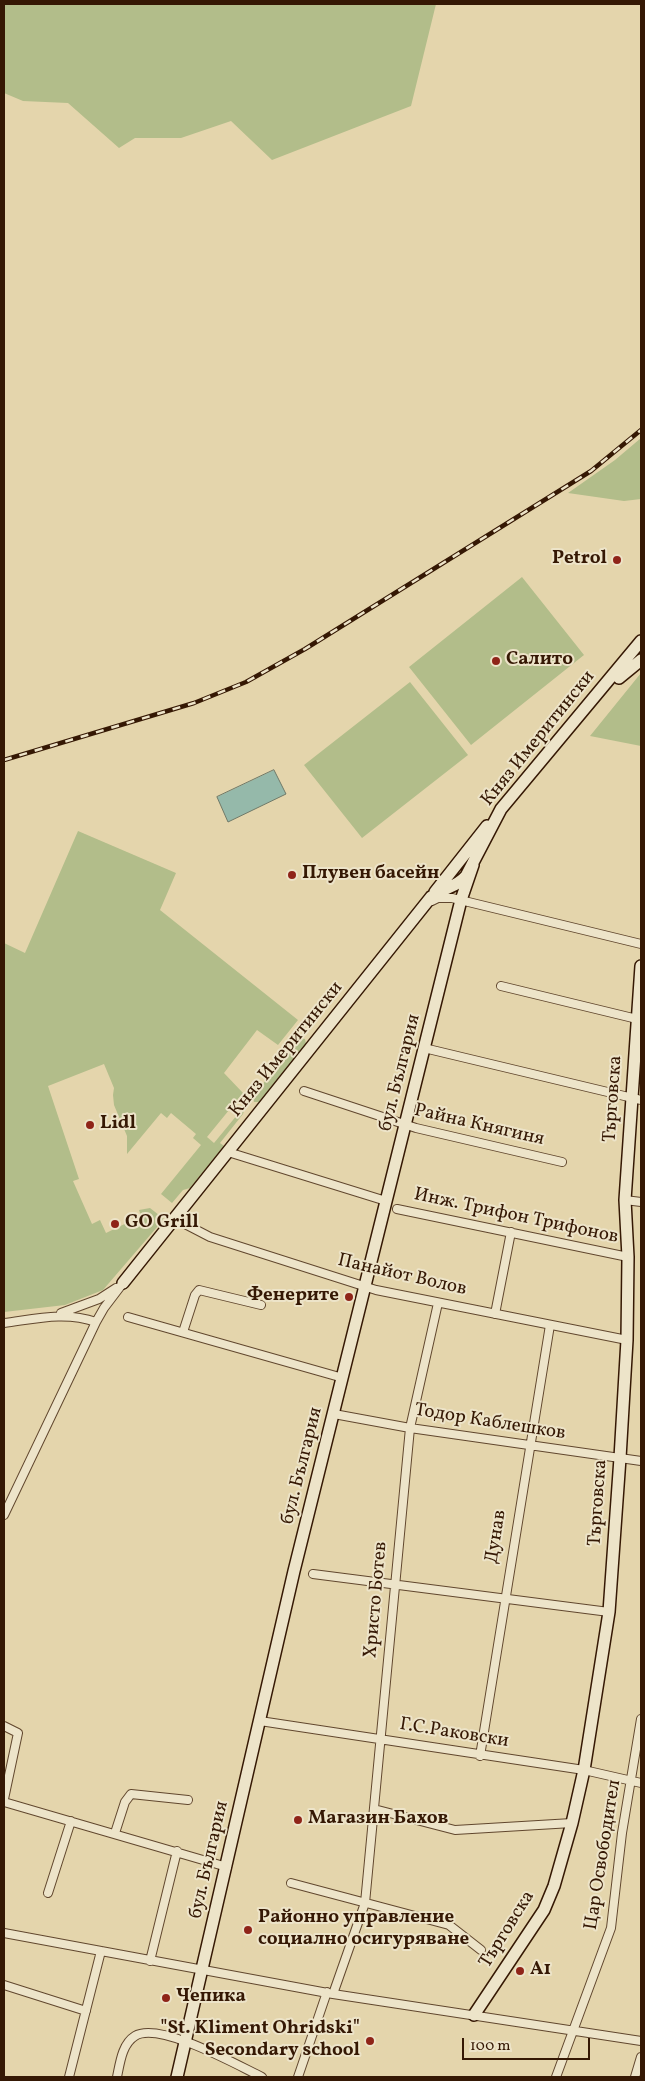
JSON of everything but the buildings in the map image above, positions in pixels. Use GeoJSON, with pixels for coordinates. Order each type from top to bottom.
{"type":"FeatureCollection","features":[{"type":"Feature","properties":{"kind":"street","name":"Княз Имеритински"},"geometry":{"type":"LineString","coordinates":[[4,1515],[104,1308],[431,897],[443,889],[459,883],[473,865],[501,809],[641,641]]}},
{"type":"Feature","properties":{"kind":"street"},"geometry":{"type":"LineString","coordinates":[[591,702],[629,668],[641,660]]}},
{"type":"Feature","properties":{"kind":"street"},"geometry":{"type":"LineString","coordinates":[[431,897],[501,809]]}},
{"type":"Feature","properties":{"kind":"street","name":"бул. България"},"geometry":{"type":"LineString","coordinates":[[177,2077],[294,1571],[366,1288],[461,900],[473,865]]}},
{"type":"Feature","properties":{"kind":"street"},"geometry":{"type":"LineString","coordinates":[[420,911],[438,898],[461,900],[641,944]]}},
{"type":"Feature","properties":{"kind":"street","name":"Търговска"},"geometry":{"type":"LineString","coordinates":[[474,2015],[544,1910],[554,1886],[572,1823],[584,1770],[609,1612],[620,1458],[627,1340],[628,1257],[625,1200],[636,1099],[637,1019],[641,966]]}},
{"type":"Feature","properties":{"kind":"street"},"geometry":{"type":"LineString","coordinates":[[501,986],[637,1019]]}},
{"type":"Feature","properties":{"kind":"street"},"geometry":{"type":"LineString","coordinates":[[424,1048],[636,1099]]}},
{"type":"Feature","properties":{"kind":"street","name":"Райна Княгиня"},"geometry":{"type":"LineString","coordinates":[[304,1091],[406,1125],[562,1162]]}},
{"type":"Feature","properties":{"kind":"street","name":"Инж. Трифон Трифонов"},"geometry":{"type":"LineString","coordinates":[[228,1152],[386,1201]]}},
{"type":"Feature","properties":{"kind":"street"},"geometry":{"type":"LineString","coordinates":[[625,1200],[641,1202]]}},
{"type":"Feature","properties":{"kind":"street","name":"Инж. Трифон Трифонов"},"geometry":{"type":"LineString","coordinates":[[397,1209],[628,1257]]}},
{"type":"Feature","properties":{"kind":"street","name":"Панайот Волов"},"geometry":{"type":"LineString","coordinates":[[176,1218],[210,1237],[366,1288],[627,1340]]}},
{"type":"Feature","properties":{"kind":"street"},"geometry":{"type":"LineString","coordinates":[[495,1314],[511,1232]]}},
{"type":"Feature","properties":{"kind":"street"},"geometry":{"type":"LineString","coordinates":[[54,1316],[99,1299],[123,1283]]}},
{"type":"Feature","properties":{"kind":"street"},"geometry":{"type":"LineString","coordinates":[[183,1332],[195,1296],[199,1290],[261,1305]]}},
{"type":"Feature","properties":{"kind":"street","name":"Христо Ботев"},"geometry":{"type":"LineString","coordinates":[[330,1993],[365,1903],[410,1428],[438,1303]]}},
{"type":"Feature","properties":{"kind":"street"},"geometry":{"type":"LineString","coordinates":[[4,1323],[54,1316],[82,1317],[96,1322]]}},
{"type":"Feature","properties":{"kind":"street"},"geometry":{"type":"LineString","coordinates":[[128,1317],[343,1378]]}},
{"type":"Feature","properties":{"kind":"street","name":"Дунав"},"geometry":{"type":"LineString","coordinates":[[480,1756],[504,1598],[550,1325]]}},
{"type":"Feature","properties":{"kind":"street","name":"Тодор Каблешков"},"geometry":{"type":"LineString","coordinates":[[334,1414],[410,1428],[641,1462]]}},
{"type":"Feature","properties":{"kind":"street"},"geometry":{"type":"LineString","coordinates":[[313,1574],[609,1612]]}},
{"type":"Feature","properties":{"kind":"street","name":"Цар Освободител"},"geometry":{"type":"LineString","coordinates":[[556,2077],[611,1928],[622,1833],[641,1719]]}},
{"type":"Feature","properties":{"kind":"street","name":"Г.С.Раковски"},"geometry":{"type":"LineString","coordinates":[[260,1721],[480,1756],[584,1770],[641,1783]]}},
{"type":"Feature","properties":{"kind":"street"},"geometry":{"type":"LineString","coordinates":[[4,1726],[18,1733],[4,1800],[227,1867]]}},
{"type":"Feature","properties":{"kind":"street"},"geometry":{"type":"LineString","coordinates":[[116,1833],[124,1802],[131,1794],[188,1800]]}},
{"type":"Feature","properties":{"kind":"street"},"geometry":{"type":"LineString","coordinates":[[374,1809],[455,1830],[572,1823]]}},
{"type":"Feature","properties":{"kind":"street"},"geometry":{"type":"LineString","coordinates":[[48,1892],[71,1821]]}},
{"type":"Feature","properties":{"kind":"street"},"geometry":{"type":"LineString","coordinates":[[150,1961],[177,1852]]}},
{"type":"Feature","properties":{"kind":"street"},"geometry":{"type":"LineString","coordinates":[[291,1883],[449,1926],[481,1950]]}},
{"type":"Feature","properties":{"kind":"street"},"geometry":{"type":"LineString","coordinates":[[4,1933],[202,1971],[330,1993],[641,2041]]}},
{"type":"Feature","properties":{"kind":"street"},"geometry":{"type":"LineString","coordinates":[[69,2077],[101,1951]]}},
{"type":"Feature","properties":{"kind":"street"},"geometry":{"type":"LineString","coordinates":[[4,1985],[86,2011]]}},
{"type":"Feature","properties":{"kind":"street"},"geometry":{"type":"LineString","coordinates":[[298,2077],[330,1993]]}},
{"type":"Feature","properties":{"kind":"street"},"geometry":{"type":"LineString","coordinates":[[117,2077],[128,2042],[144,2032],[186,2041],[262,2077]]}},
{"type":"Feature","properties":{"kind":"street"},"geometry":{"type":"LineString","coordinates":[[635,2077],[641,2057]]}},
{"type":"Feature","properties":{"kind":"green space"},"geometry":{"type":"Polygon","coordinates":[[[4,4],[436,4],[411,106],[272,160],[231,121],[181,138],[135,138],[119,148],[68,103],[23,101],[4,93],[4,4]]]}},
{"type":"Feature","properties":{"kind":"green space"},"geometry":{"type":"Polygon","coordinates":[[[641,438],[641,499],[624,501],[568,493],[615,460],[641,438]]]}},
{"type":"Feature","properties":{"kind":"green space","name":"Салито"},"geometry":{"type":"Polygon","coordinates":[[[522,577],[584,655],[471,745],[409,667],[522,577]]]}},
{"type":"Feature","properties":{"kind":"green space"},"geometry":{"type":"Polygon","coordinates":[[[641,673],[641,746],[590,736],[641,673]]]}},
{"type":"Feature","properties":{"kind":"green space"},"geometry":{"type":"Polygon","coordinates":[[[410,682],[468,755],[362,838],[304,765],[410,682]]]}},
{"type":"Feature","properties":{"kind":"green space"},"geometry":{"type":"Polygon","coordinates":[[[78,831],[176,873],[160,910],[298,1020],[278,1045],[257,1030],[224,1073],[243,1093],[207,1137],[214,1143],[242,1109],[244,1111],[243,1114],[220,1143],[224,1146],[190,1188],[183,1190],[172,1203],[161,1194],[201,1145],[193,1138],[196,1134],[171,1113],[167,1118],[161,1113],[127,1154],[127,1136],[114,1105],[114,1088],[104,1064],[48,1086],[79,1179],[73,1181],[92,1224],[100,1220],[106,1233],[141,1216],[139,1210],[150,1208],[164,1219],[103,1290],[65,1305],[4,1312],[4,943],[25,953],[78,831]]]}},
{"type":"Feature","properties":{"kind":"green space"},"geometry":{"type":"Polygon","coordinates":[[[300,1038],[305,1039],[306,1044],[259,1102],[254,1102],[253,1096],[300,1038]]]}},
{"type":"Feature","properties":{"kind":"shaded area"},"geometry":{"type":"Polygon","coordinates":[[[274,770],[286,794],[228,822],[217,797],[274,770]]]}},
{"type":"Feature","properties":{"kind":"railway"},"geometry":{"type":"LineString","coordinates":[[4,760],[194,703],[246,682],[305,649],[591,471],[641,430]]}},
{"type":"Feature","properties":{"kind":"place","name":"Petrol"},"geometry":{"type":"Point","coordinates":[617,560]}},
{"type":"Feature","properties":{"kind":"place","name":"Салито"},"geometry":{"type":"Point","coordinates":[496,661]}},
{"type":"Feature","properties":{"kind":"place","name":"Плувен басейн"},"geometry":{"type":"Point","coordinates":[292,875]}},
{"type":"Feature","properties":{"kind":"place","name":"Lidl"},"geometry":{"type":"Point","coordinates":[90,1125]}},
{"type":"Feature","properties":{"kind":"place","name":"GO Grill"},"geometry":{"type":"Point","coordinates":[115,1224]}},
{"type":"Feature","properties":{"kind":"place","name":"Фенерите"},"geometry":{"type":"Point","coordinates":[349,1297]}},
{"type":"Feature","properties":{"kind":"place","name":"Магазин Бахов"},"geometry":{"type":"Point","coordinates":[298,1820]}},
{"type":"Feature","properties":{"kind":"place","name":"Районно управление социално осигуряване"},"geometry":{"type":"Point","coordinates":[248,1930]}},
{"type":"Feature","properties":{"kind":"place","name":"A1"},"geometry":{"type":"Point","coordinates":[520,1971]}},
{"type":"Feature","properties":{"kind":"place","name":"Чепика"},"geometry":{"type":"Point","coordinates":[166,1998]}},
{"type":"Feature","properties":{"kind":"place","name":"\"St. Kliment Ohridski\" Secondary school"},"geometry":{"type":"Point","coordinates":[370,2041]}}]}
